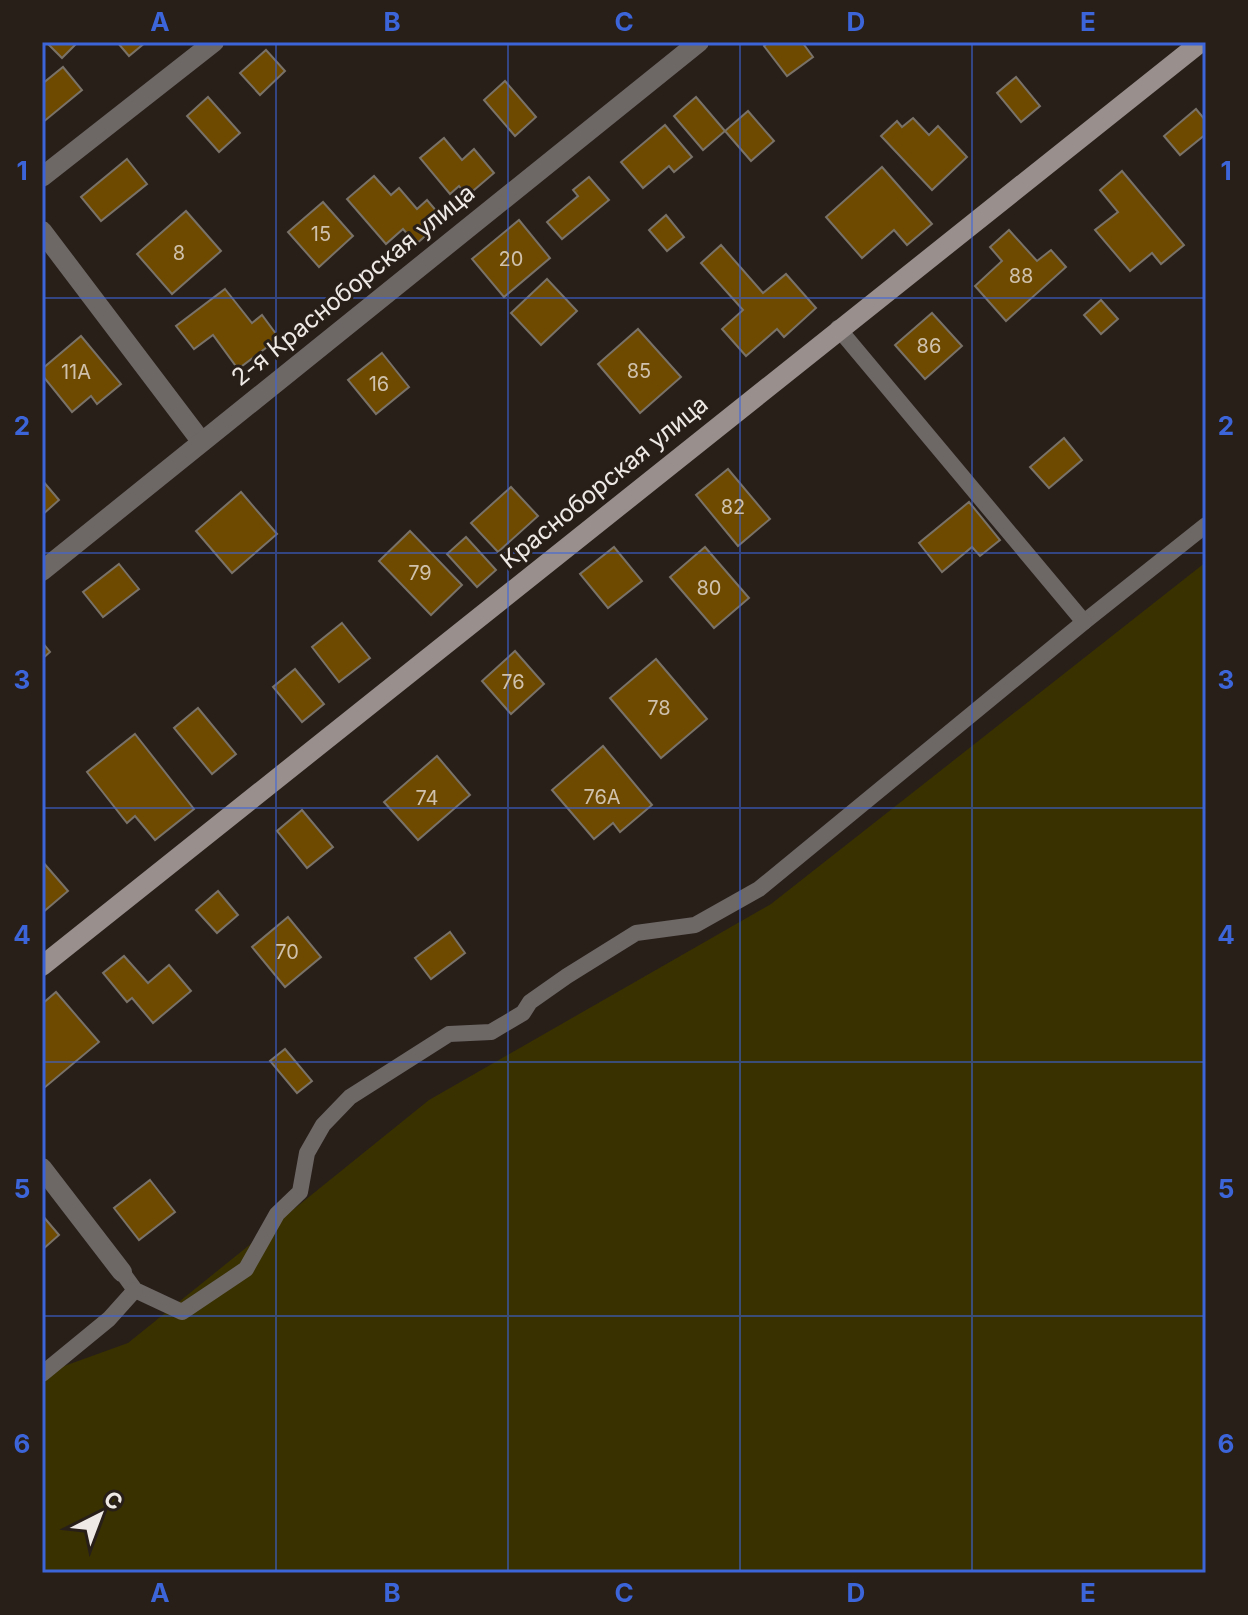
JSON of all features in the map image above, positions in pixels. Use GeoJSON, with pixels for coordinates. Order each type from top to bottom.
{"type":"FeatureCollection","features":[{"type":"Feature","properties":{"kind":"street"},"geometry":{"type":"LineString","coordinates":[[42,177],[214,42]]}},
{"type":"Feature","properties":{"kind":"street","name":"2-я Красноборская улица"},"geometry":{"type":"LineString","coordinates":[[42,571],[699,42]]}},
{"type":"Feature","properties":{"kind":"street","name":"Красноборская улица"},"geometry":{"type":"LineString","coordinates":[[42,966],[838,328],[1201,42]]}},
{"type":"Feature","properties":{"kind":"street"},"geometry":{"type":"LineString","coordinates":[[42,231],[201,441]]}},
{"type":"Feature","properties":{"kind":"street"},"geometry":{"type":"LineString","coordinates":[[42,1168],[122,1272]]}},
{"type":"Feature","properties":{"kind":"lane"},"geometry":{"type":"LineString","coordinates":[[838,328],[1084,622]]}},
{"type":"Feature","properties":{"kind":"lane"},"geometry":{"type":"LineString","coordinates":[[122,1272],[135,1290],[182,1312],[246,1269],[277,1214],[300,1192],[307,1153],[323,1125],[350,1097],[449,1034],[491,1032],[523,1013],[530,1002],[567,976],[636,933],[695,925],[759,889],[1206,525]]}},
{"type":"Feature","properties":{"kind":"lane"},"geometry":{"type":"LineString","coordinates":[[42,1374],[109,1319],[135,1290]]}},
{"type":"Feature","properties":{"kind":"shaded area"},"geometry":{"type":"Polygon","coordinates":[[[1206,562],[1206,1573],[42,1573],[42,1374],[128,1343],[429,1100],[771,904],[1206,562]]]}},
{"type":"Feature","properties":{"kind":"building"},"geometry":{"type":"Polygon","coordinates":[[[46,42],[78,42],[62,58],[46,42]]]}},
{"type":"Feature","properties":{"kind":"building"},"geometry":{"type":"Polygon","coordinates":[[[117,42],[146,42],[129,56],[117,42]]]}},
{"type":"Feature","properties":{"kind":"building"},"geometry":{"type":"Polygon","coordinates":[[[769,42],[802,42],[813,57],[787,76],[764,46],[769,42]]]}},
{"type":"Feature","properties":{"kind":"building"},"geometry":{"type":"Polygon","coordinates":[[[266,50],[285,71],[260,95],[240,73],[266,50]]]}},
{"type":"Feature","properties":{"kind":"building"},"geometry":{"type":"Polygon","coordinates":[[[63,67],[82,90],[42,123],[42,84],[63,67]]]}},
{"type":"Feature","properties":{"kind":"building"},"geometry":{"type":"Polygon","coordinates":[[[1016,77],[1040,106],[1021,122],[997,93],[1016,77]]]}},
{"type":"Feature","properties":{"kind":"building"},"geometry":{"type":"Polygon","coordinates":[[[505,81],[536,117],[515,136],[484,100],[505,81]]]}},
{"type":"Feature","properties":{"kind":"building"},"geometry":{"type":"Polygon","coordinates":[[[208,97],[240,133],[219,152],[187,116],[208,97]]]}},
{"type":"Feature","properties":{"kind":"building"},"geometry":{"type":"Polygon","coordinates":[[[696,97],[725,131],[703,150],[674,116],[696,97]]]}},
{"type":"Feature","properties":{"kind":"building"},"geometry":{"type":"Polygon","coordinates":[[[1196,109],[1206,121],[1206,134],[1180,155],[1164,136],[1196,109]]]}},
{"type":"Feature","properties":{"kind":"building"},"geometry":{"type":"Polygon","coordinates":[[[748,111],[774,141],[751,161],[725,131],[748,111]]]}},
{"type":"Feature","properties":{"kind":"building"},"geometry":{"type":"Polygon","coordinates":[[[913,118],[929,135],[938,126],[967,157],[932,190],[881,136],[897,121],[902,127],[913,118]]]}},
{"type":"Feature","properties":{"kind":"building"},"geometry":{"type":"Polygon","coordinates":[[[665,125],[692,157],[674,172],[669,166],[643,188],[621,162],[665,125]]]}},
{"type":"Feature","properties":{"kind":"building"},"geometry":{"type":"Polygon","coordinates":[[[444,138],[462,160],[474,149],[494,173],[467,196],[459,186],[450,194],[420,158],[444,138]]]}},
{"type":"Feature","properties":{"kind":"building"},"geometry":{"type":"Polygon","coordinates":[[[127,159],[147,184],[101,221],[81,197],[127,159]]]}},
{"type":"Feature","properties":{"kind":"building"},"geometry":{"type":"Polygon","coordinates":[[[882,167],[932,224],[907,245],[894,230],[862,258],[826,217],[882,167]]]}},
{"type":"Feature","properties":{"kind":"building"},"geometry":{"type":"Polygon","coordinates":[[[1122,171],[1184,245],[1161,264],[1152,253],[1130,271],[1095,230],[1118,212],[1100,190],[1122,171]]]}},
{"type":"Feature","properties":{"kind":"building"},"geometry":{"type":"Polygon","coordinates":[[[374,176],[391,195],[399,188],[417,209],[427,200],[444,220],[416,244],[403,229],[386,244],[347,199],[374,176]]]}},
{"type":"Feature","properties":{"kind":"building"},"geometry":{"type":"Polygon","coordinates":[[[589,177],[609,200],[562,239],[547,222],[578,196],[573,190],[589,177]]]}},
{"type":"Feature","properties":{"kind":"building"},"geometry":{"type":"Polygon","coordinates":[[[323,202],[353,236],[319,267],[288,232],[323,202]]]}},
{"type":"Feature","properties":{"kind":"building"},"geometry":{"type":"Polygon","coordinates":[[[186,211],[221,251],[172,294],[137,254],[186,211]]]}},
{"type":"Feature","properties":{"kind":"building"},"geometry":{"type":"Polygon","coordinates":[[[666,215],[684,237],[667,251],[649,230],[666,215]]]}},
{"type":"Feature","properties":{"kind":"building"},"geometry":{"type":"Polygon","coordinates":[[[519,220],[550,258],[504,297],[472,259],[519,220]]]}},
{"type":"Feature","properties":{"kind":"building"},"geometry":{"type":"Polygon","coordinates":[[[1009,230],[1037,261],[1051,250],[1066,267],[1006,321],[975,286],[1002,261],[990,247],[1009,230]]]}},
{"type":"Feature","properties":{"kind":"building"},"geometry":{"type":"Polygon","coordinates":[[[721,245],[763,293],[786,274],[816,308],[784,337],[777,329],[746,356],[722,329],[743,310],[701,263],[721,245]]]}},
{"type":"Feature","properties":{"kind":"building"},"geometry":{"type":"Polygon","coordinates":[[[547,279],[577,311],[541,345],[511,313],[547,279]]]}},
{"type":"Feature","properties":{"kind":"building"},"geometry":{"type":"Polygon","coordinates":[[[225,289],[252,323],[262,315],[279,338],[238,369],[213,335],[194,349],[176,326],[225,289]]]}},
{"type":"Feature","properties":{"kind":"building"},"geometry":{"type":"Polygon","coordinates":[[[1101,300],[1118,319],[1101,334],[1084,315],[1101,300]]]}},
{"type":"Feature","properties":{"kind":"building"},"geometry":{"type":"Polygon","coordinates":[[[932,313],[962,346],[925,379],[895,345],[932,313]]]}},
{"type":"Feature","properties":{"kind":"building"},"geometry":{"type":"Polygon","coordinates":[[[638,329],[681,377],[640,413],[598,364],[638,329]]]}},
{"type":"Feature","properties":{"kind":"building"},"geometry":{"type":"Polygon","coordinates":[[[81,336],[121,384],[97,404],[91,396],[72,412],[42,375],[42,369],[81,336]]]}},
{"type":"Feature","properties":{"kind":"building"},"geometry":{"type":"Polygon","coordinates":[[[382,353],[409,387],[376,414],[348,380],[382,353]]]}},
{"type":"Feature","properties":{"kind":"building"},"geometry":{"type":"Polygon","coordinates":[[[1064,438],[1082,460],[1049,488],[1030,467],[1064,438]]]}},
{"type":"Feature","properties":{"kind":"building"},"geometry":{"type":"Polygon","coordinates":[[[728,469],[770,519],[738,546],[696,495],[728,469]]]}},
{"type":"Feature","properties":{"kind":"building"},"geometry":{"type":"Polygon","coordinates":[[[42,480],[59,500],[42,515],[42,480]]]}},
{"type":"Feature","properties":{"kind":"building"},"geometry":{"type":"Polygon","coordinates":[[[511,487],[538,516],[498,552],[471,523],[511,487]]]}},
{"type":"Feature","properties":{"kind":"building"},"geometry":{"type":"Polygon","coordinates":[[[241,492],[277,534],[232,573],[196,531],[241,492]]]}},
{"type":"Feature","properties":{"kind":"building"},"geometry":{"type":"Polygon","coordinates":[[[969,502],[1000,540],[980,556],[972,547],[942,572],[919,543],[969,502]]]}},
{"type":"Feature","properties":{"kind":"building"},"geometry":{"type":"Polygon","coordinates":[[[410,531],[462,585],[431,615],[379,561],[410,531]]]}},
{"type":"Feature","properties":{"kind":"building"},"geometry":{"type":"Polygon","coordinates":[[[466,537],[496,570],[477,587],[447,554],[466,537]]]}},
{"type":"Feature","properties":{"kind":"building"},"geometry":{"type":"Polygon","coordinates":[[[614,547],[642,581],[608,608],[580,574],[614,547]]]}},
{"type":"Feature","properties":{"kind":"building"},"geometry":{"type":"Polygon","coordinates":[[[705,547],[749,598],[714,628],[670,577],[705,547]]]}},
{"type":"Feature","properties":{"kind":"building"},"geometry":{"type":"Polygon","coordinates":[[[119,564],[139,589],[103,617],[83,592],[119,564]]]}},
{"type":"Feature","properties":{"kind":"building"},"geometry":{"type":"Polygon","coordinates":[[[342,623],[370,658],[339,682],[312,647],[342,623]]]}},
{"type":"Feature","properties":{"kind":"building"},"geometry":{"type":"Polygon","coordinates":[[[42,642],[50,652],[42,659],[42,642]]]}},
{"type":"Feature","properties":{"kind":"building"},"geometry":{"type":"Polygon","coordinates":[[[515,651],[544,684],[511,714],[482,681],[515,651]]]}},
{"type":"Feature","properties":{"kind":"building"},"geometry":{"type":"Polygon","coordinates":[[[656,659],[707,719],[661,758],[610,698],[656,659]]]}},
{"type":"Feature","properties":{"kind":"building"},"geometry":{"type":"Polygon","coordinates":[[[295,669],[324,704],[302,722],[273,687],[295,669]]]}},
{"type":"Feature","properties":{"kind":"building"},"geometry":{"type":"Polygon","coordinates":[[[198,708],[236,754],[212,774],[174,728],[198,708]]]}},
{"type":"Feature","properties":{"kind":"building"},"geometry":{"type":"Polygon","coordinates":[[[135,734],[194,809],[155,840],[135,816],[127,823],[87,772],[135,734]]]}},
{"type":"Feature","properties":{"kind":"building"},"geometry":{"type":"Polygon","coordinates":[[[603,746],[652,805],[620,832],[613,823],[594,839],[552,790],[603,746]]]}},
{"type":"Feature","properties":{"kind":"building"},"geometry":{"type":"Polygon","coordinates":[[[437,756],[470,795],[418,840],[384,802],[437,756]]]}},
{"type":"Feature","properties":{"kind":"building"},"geometry":{"type":"Polygon","coordinates":[[[302,810],[333,847],[307,868],[277,831],[302,810]]]}},
{"type":"Feature","properties":{"kind":"building"},"geometry":{"type":"Polygon","coordinates":[[[42,861],[68,891],[42,913],[42,861]]]}},
{"type":"Feature","properties":{"kind":"building"},"geometry":{"type":"Polygon","coordinates":[[[218,891],[238,915],[217,933],[196,910],[218,891]]]}},
{"type":"Feature","properties":{"kind":"building"},"geometry":{"type":"Polygon","coordinates":[[[288,917],[321,957],[285,987],[252,947],[288,917]]]}},
{"type":"Feature","properties":{"kind":"building"},"geometry":{"type":"Polygon","coordinates":[[[450,932],[465,953],[431,979],[415,958],[450,932]]]}},
{"type":"Feature","properties":{"kind":"building"},"geometry":{"type":"Polygon","coordinates":[[[124,956],[148,983],[169,965],[191,991],[153,1023],[132,998],[127,1002],[103,973],[124,956]]]}},
{"type":"Feature","properties":{"kind":"building"},"geometry":{"type":"Polygon","coordinates":[[[56,992],[99,1042],[44,1088],[42,1004],[56,992]]]}},
{"type":"Feature","properties":{"kind":"building"},"geometry":{"type":"Polygon","coordinates":[[[285,1049],[312,1081],[297,1093],[270,1061],[285,1049]]]}},
{"type":"Feature","properties":{"kind":"building"},"geometry":{"type":"Polygon","coordinates":[[[150,1180],[175,1212],[139,1240],[114,1208],[150,1180]]]}},
{"type":"Feature","properties":{"kind":"building"},"geometry":{"type":"Polygon","coordinates":[[[42,1215],[59,1235],[42,1250],[42,1215]]]}}]}
